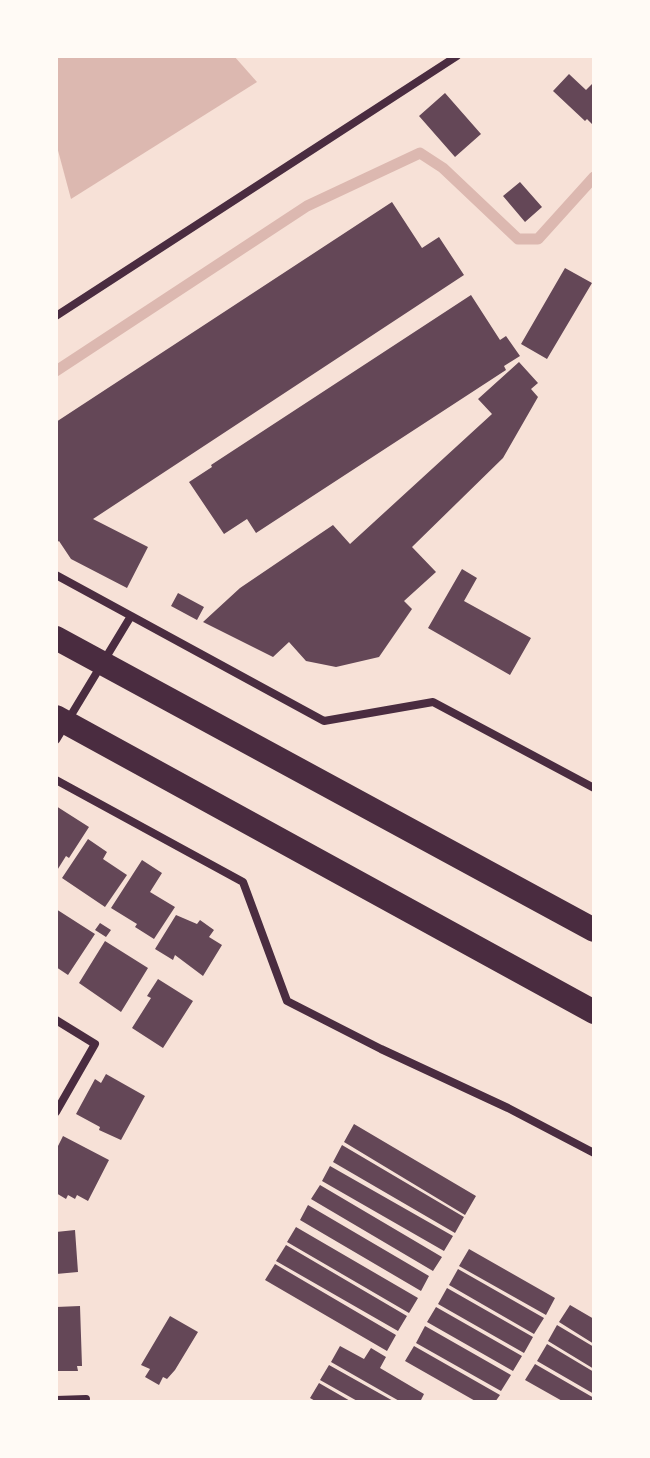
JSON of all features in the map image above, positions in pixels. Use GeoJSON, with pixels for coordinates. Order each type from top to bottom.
{"type":"FeatureCollection","features":[{"type":"Feature","properties":{"kind":"highway"},"geometry":{"type":"LineString","coordinates":[[56,638],[594,930]]}},
{"type":"Feature","properties":{"kind":"highway"},"geometry":{"type":"LineString","coordinates":[[56,717],[594,1012]]}},
{"type":"Feature","properties":{"kind":"street"},"geometry":{"type":"LineString","coordinates":[[56,316],[457,56]]}},
{"type":"Feature","properties":{"kind":"street"},"geometry":{"type":"LineString","coordinates":[[56,575],[324,721],[433,702],[594,788]]}},
{"type":"Feature","properties":{"kind":"street"},"geometry":{"type":"LineString","coordinates":[[56,740],[131,616]]}},
{"type":"Feature","properties":{"kind":"street"},"geometry":{"type":"LineString","coordinates":[[56,780],[243,882],[287,1001],[594,1153]]}},
{"type":"Feature","properties":{"kind":"street"},"geometry":{"type":"LineString","coordinates":[[56,1020],[95,1044],[56,1112]]}},
{"type":"Feature","properties":{"kind":"street"},"geometry":{"type":"LineString","coordinates":[[56,1400],[86,1399]]}},
{"type":"Feature","properties":{"kind":"shaded area"},"geometry":{"type":"Polygon","coordinates":[[[56,56],[234,56],[257,82],[71,199],[56,143],[56,56]]]}},
{"type":"Feature","properties":{"kind":"building"},"geometry":{"type":"Polygon","coordinates":[[[569,74],[586,90],[594,82],[594,126],[553,91],[569,74]]]}},
{"type":"Feature","properties":{"kind":"building"},"geometry":{"type":"Polygon","coordinates":[[[445,93],[481,134],[455,157],[419,116],[445,93]]]}},
{"type":"Feature","properties":{"kind":"building"},"geometry":{"type":"Polygon","coordinates":[[[520,182],[542,207],[525,222],[503,196],[520,182]]]}},
{"type":"Feature","properties":{"kind":"building"},"geometry":{"type":"Polygon","coordinates":[[[392,202],[422,248],[439,237],[464,275],[93,519],[148,547],[127,588],[71,559],[59,541],[56,543],[56,422],[392,202]]]}},
{"type":"Feature","properties":{"kind":"building"},"geometry":{"type":"Polygon","coordinates":[[[565,268],[592,283],[547,359],[521,344],[565,268]]]}},
{"type":"Feature","properties":{"kind":"building"},"geometry":{"type":"Polygon","coordinates":[[[471,295],[500,340],[506,336],[520,356],[504,366],[506,370],[256,533],[247,519],[224,534],[189,482],[471,295]]]}},
{"type":"Feature","properties":{"kind":"building"},"geometry":{"type":"Polygon","coordinates":[[[519,362],[538,383],[531,389],[538,397],[503,458],[412,547],[436,572],[404,601],[412,609],[379,657],[336,667],[306,661],[289,642],[273,657],[203,622],[240,588],[333,525],[350,544],[492,414],[478,399],[519,362]]]}},
{"type":"Feature","properties":{"kind":"building"},"geometry":{"type":"Polygon","coordinates":[[[462,569],[477,578],[464,601],[531,638],[510,675],[428,628],[462,569]]]}},
{"type":"Feature","properties":{"kind":"building"},"geometry":{"type":"Polygon","coordinates":[[[178,593],[204,607],[197,620],[171,606],[178,593]]]}},
{"type":"Feature","properties":{"kind":"building"},"geometry":{"type":"Polygon","coordinates":[[[56,806],[89,827],[56,872],[56,806]]]}},
{"type":"Feature","properties":{"kind":"building"},"geometry":{"type":"Polygon","coordinates":[[[88,839],[107,852],[103,859],[127,875],[105,907],[62,878],[88,839]]]}},
{"type":"Feature","properties":{"kind":"building"},"geometry":{"type":"Polygon","coordinates":[[[142,860],[162,873],[150,892],[175,907],[154,939],[111,908],[142,860]]]}},
{"type":"Feature","properties":{"kind":"building"},"geometry":{"type":"Polygon","coordinates":[[[56,909],[95,934],[68,975],[56,967],[56,909]]]}},
{"type":"Feature","properties":{"kind":"building"},"geometry":{"type":"Polygon","coordinates":[[[176,915],[197,924],[200,920],[214,930],[209,937],[222,945],[203,976],[175,955],[173,960],[155,949],[176,915]]]}},
{"type":"Feature","properties":{"kind":"building"},"geometry":{"type":"Polygon","coordinates":[[[100,923],[111,930],[106,937],[95,930],[100,923]]]}},
{"type":"Feature","properties":{"kind":"building"},"geometry":{"type":"Polygon","coordinates":[[[105,941],[148,968],[121,1012],[79,983],[105,941]]]}},
{"type":"Feature","properties":{"kind":"building"},"geometry":{"type":"Polygon","coordinates":[[[158,979],[193,1001],[163,1048],[132,1028],[151,998],[147,996],[158,979]]]}},
{"type":"Feature","properties":{"kind":"building"},"geometry":{"type":"Polygon","coordinates":[[[106,1074],[145,1096],[121,1140],[76,1114],[95,1079],[101,1083],[106,1074]]]}},
{"type":"Feature","properties":{"kind":"building"},"geometry":{"type":"Polygon","coordinates":[[[354,1124],[476,1196],[465,1215],[344,1142],[354,1124]]]}},
{"type":"Feature","properties":{"kind":"building"},"geometry":{"type":"Polygon","coordinates":[[[63,1136],[109,1160],[88,1201],[77,1195],[75,1199],[68,1195],[66,1199],[56,1193],[56,1150],[63,1136]]]}},
{"type":"Feature","properties":{"kind":"building"},"geometry":{"type":"Polygon","coordinates":[[[342,1145],[464,1217],[455,1233],[333,1162],[342,1145]]]}},
{"type":"Feature","properties":{"kind":"building"},"geometry":{"type":"Polygon","coordinates":[[[330,1166],[453,1236],[444,1251],[322,1181],[330,1166]]]}},
{"type":"Feature","properties":{"kind":"building"},"geometry":{"type":"Polygon","coordinates":[[[320,1185],[442,1257],[433,1271],[311,1199],[320,1185]]]}},
{"type":"Feature","properties":{"kind":"building"},"geometry":{"type":"Polygon","coordinates":[[[308,1205],[429,1276],[421,1291],[300,1220],[308,1205]]]}},
{"type":"Feature","properties":{"kind":"building"},"geometry":{"type":"Polygon","coordinates":[[[296,1227],[418,1298],[409,1313],[287,1242],[296,1227]]]}},
{"type":"Feature","properties":{"kind":"building"},"geometry":{"type":"Polygon","coordinates":[[[75,1230],[78,1272],[56,1274],[56,1232],[75,1230]]]}},
{"type":"Feature","properties":{"kind":"building"},"geometry":{"type":"Polygon","coordinates":[[[286,1245],[407,1316],[398,1331],[276,1261],[286,1245]]]}},
{"type":"Feature","properties":{"kind":"building"},"geometry":{"type":"Polygon","coordinates":[[[469,1249],[555,1298],[546,1315],[459,1266],[469,1249]]]}},
{"type":"Feature","properties":{"kind":"building"},"geometry":{"type":"Polygon","coordinates":[[[275,1264],[396,1335],[387,1351],[265,1280],[275,1264]]]}},
{"type":"Feature","properties":{"kind":"building"},"geometry":{"type":"Polygon","coordinates":[[[458,1269],[544,1318],[534,1334],[449,1285],[458,1269]]]}},
{"type":"Feature","properties":{"kind":"building"},"geometry":{"type":"Polygon","coordinates":[[[447,1288],[533,1337],[524,1353],[438,1304],[447,1288]]]}},
{"type":"Feature","properties":{"kind":"building"},"geometry":{"type":"Polygon","coordinates":[[[570,1305],[594,1319],[594,1344],[559,1322],[570,1305]]]}},
{"type":"Feature","properties":{"kind":"building"},"geometry":{"type":"Polygon","coordinates":[[[80,1306],[82,1366],[77,1366],[78,1371],[56,1371],[56,1307],[80,1306]]]}},
{"type":"Feature","properties":{"kind":"building"},"geometry":{"type":"Polygon","coordinates":[[[436,1307],[522,1356],[513,1371],[427,1322],[436,1307]]]}},
{"type":"Feature","properties":{"kind":"building"},"geometry":{"type":"Polygon","coordinates":[[[170,1316],[198,1332],[175,1370],[167,1379],[163,1377],[159,1385],[145,1377],[150,1369],[141,1365],[170,1316]]]}},
{"type":"Feature","properties":{"kind":"building"},"geometry":{"type":"Polygon","coordinates":[[[557,1325],[594,1347],[594,1369],[548,1341],[557,1325]]]}},
{"type":"Feature","properties":{"kind":"building"},"geometry":{"type":"Polygon","coordinates":[[[425,1326],[511,1375],[501,1391],[416,1343],[425,1326]]]}},
{"type":"Feature","properties":{"kind":"building"},"geometry":{"type":"Polygon","coordinates":[[[547,1344],[594,1372],[594,1394],[537,1361],[547,1344]]]}},
{"type":"Feature","properties":{"kind":"building"},"geometry":{"type":"Polygon","coordinates":[[[340,1346],[364,1359],[371,1348],[386,1357],[380,1368],[424,1394],[420,1402],[401,1402],[331,1362],[340,1346]]]}},
{"type":"Feature","properties":{"kind":"building"},"geometry":{"type":"Polygon","coordinates":[[[414,1346],[500,1395],[495,1402],[477,1402],[405,1361],[414,1346]]]}},
{"type":"Feature","properties":{"kind":"building"},"geometry":{"type":"Polygon","coordinates":[[[535,1364],[594,1398],[594,1402],[564,1402],[525,1380],[535,1364]]]}},
{"type":"Feature","properties":{"kind":"building"},"geometry":{"type":"Polygon","coordinates":[[[329,1365],[395,1402],[359,1402],[320,1380],[329,1365]]]}},
{"type":"Feature","properties":{"kind":"building"},"geometry":{"type":"Polygon","coordinates":[[[319,1383],[352,1402],[317,1402],[310,1398],[319,1383]]]}},
{"type":"Feature","properties":{"kind":"waterway"},"geometry":{"type":"LineString","coordinates":[[56,371],[307,206],[420,153],[443,168],[518,239],[538,239],[594,177]]}}]}
